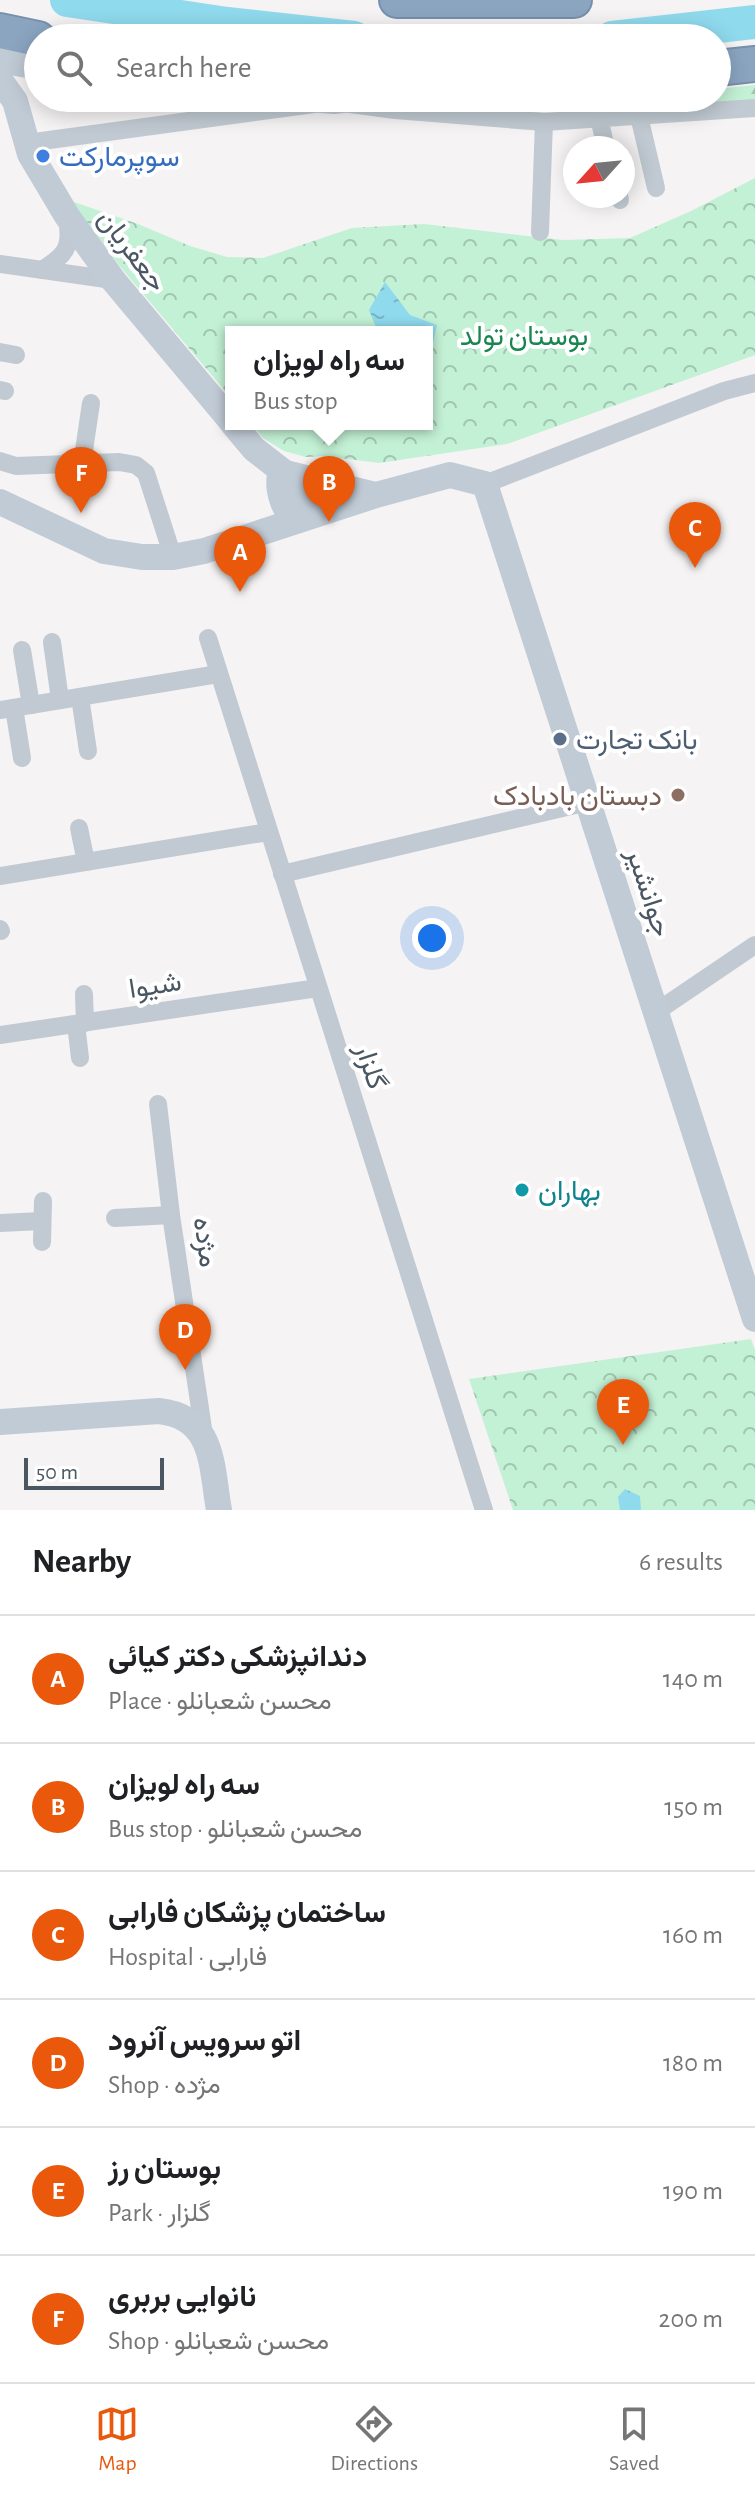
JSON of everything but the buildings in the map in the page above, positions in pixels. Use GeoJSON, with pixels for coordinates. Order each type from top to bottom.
{"type":"FeatureCollection","features":[{"type":"Feature","properties":{"kind":"highway"},"geometry":{"type":"LineString","coordinates":[[397,0],[570,0]]}},
{"type":"Feature","properties":{"kind":"highway"},"geometry":{"type":"LineString","coordinates":[[0,31],[24,36]]}},
{"type":"Feature","properties":{"kind":"highway"},"geometry":{"type":"LineString","coordinates":[[731,67],[755,64]]}},
{"type":"Feature","properties":{"kind":"main road"},"geometry":{"type":"LineString","coordinates":[[0,60],[24,64]]}},
{"type":"Feature","properties":{"kind":"main road","name":"جعفریان"},"geometry":{"type":"LineString","coordinates":[[8,91],[30,154],[67,216],[113,280],[225,414]]}},
{"type":"Feature","properties":{"kind":"main road","name":"جعفریان"},"geometry":{"type":"LineString","coordinates":[[239,430],[254,449],[285,473]]}},
{"type":"Feature","properties":{"kind":"main road"},"geometry":{"type":"LineString","coordinates":[[285,473],[376,495]]}},
{"type":"Feature","properties":{"kind":"main road"},"geometry":{"type":"LineString","coordinates":[[285,473],[293,479],[303,512],[297,520]]}},
{"type":"Feature","properties":{"kind":"main road"},"geometry":{"type":"LineString","coordinates":[[0,502],[104,551],[142,557],[173,557],[204,551],[376,495],[450,475],[485,484]]}},
{"type":"Feature","properties":{"kind":"main road","name":"جوانشیر"},"geometry":{"type":"LineString","coordinates":[[485,484],[755,1319]]}},
{"type":"Feature","properties":{"kind":"main road"},"geometry":{"type":"LineString","coordinates":[[0,1422],[159,1411],[183,1417],[204,1435]]}},
{"type":"Feature","properties":{"kind":"main road","name":"مژده"},"geometry":{"type":"LineString","coordinates":[[204,1435],[219,1510]]}},
{"type":"Feature","properties":{"kind":"street"},"geometry":{"type":"LineString","coordinates":[[731,110],[755,108]]}},
{"type":"Feature","properties":{"kind":"street"},"geometry":{"type":"LineString","coordinates":[[27,143],[256,112]]}},
{"type":"Feature","properties":{"kind":"street"},"geometry":{"type":"LineString","coordinates":[[420,112],[544,122],[697,112]]}},
{"type":"Feature","properties":{"kind":"street"},"geometry":{"type":"LineString","coordinates":[[639,116],[656,188]]}},
{"type":"Feature","properties":{"kind":"street"},"geometry":{"type":"LineString","coordinates":[[599,118],[603,136]]}},
{"type":"Feature","properties":{"kind":"street"},"geometry":{"type":"LineString","coordinates":[[540,232],[544,122]]}},
{"type":"Feature","properties":{"kind":"street"},"geometry":{"type":"LineString","coordinates":[[42,270],[59,259],[67,249],[70,236],[67,216]]}},
{"type":"Feature","properties":{"kind":"street"},"geometry":{"type":"LineString","coordinates":[[0,264],[113,280]]}},
{"type":"Feature","properties":{"kind":"street"},"geometry":{"type":"LineString","coordinates":[[485,484],[724,391],[755,383]]}},
{"type":"Feature","properties":{"kind":"street"},"geometry":{"type":"LineString","coordinates":[[82,464],[91,403]]}},
{"type":"Feature","properties":{"kind":"street"},"geometry":{"type":"LineString","coordinates":[[0,461],[16,466],[119,462],[136,465],[146,473],[173,557]]}},
{"type":"Feature","properties":{"kind":"street","name":"گلزار"},"geometry":{"type":"LineString","coordinates":[[208,638],[484,1510]]}},
{"type":"Feature","properties":{"kind":"street"},"geometry":{"type":"LineString","coordinates":[[52,642],[60,700]]}},
{"type":"Feature","properties":{"kind":"street"},"geometry":{"type":"LineString","coordinates":[[22,650],[15,708],[22,758]]}},
{"type":"Feature","properties":{"kind":"street"},"geometry":{"type":"LineString","coordinates":[[15,708],[218,674]]}},
{"type":"Feature","properties":{"kind":"street"},"geometry":{"type":"LineString","coordinates":[[80,697],[88,751]]}},
{"type":"Feature","properties":{"kind":"street"},"geometry":{"type":"LineString","coordinates":[[282,874],[588,802]]}},
{"type":"Feature","properties":{"kind":"street"},"geometry":{"type":"LineString","coordinates":[[79,828],[86,862]]}},
{"type":"Feature","properties":{"kind":"street"},"geometry":{"type":"LineString","coordinates":[[0,876],[268,832]]}},
{"type":"Feature","properties":{"kind":"street"},"geometry":{"type":"LineString","coordinates":[[656,1012],[755,945]]}},
{"type":"Feature","properties":{"kind":"street","name":"شیوا"},"geometry":{"type":"LineString","coordinates":[[0,1035],[318,988]]}},
{"type":"Feature","properties":{"kind":"street"},"geometry":{"type":"LineString","coordinates":[[80,1058],[84,994]]}},
{"type":"Feature","properties":{"kind":"street","name":"مژده"},"geometry":{"type":"LineString","coordinates":[[158,1104],[171,1215],[204,1435]]}},
{"type":"Feature","properties":{"kind":"street"},"geometry":{"type":"LineString","coordinates":[[42,1242],[43,1201]]}},
{"type":"Feature","properties":{"kind":"street"},"geometry":{"type":"LineString","coordinates":[[115,1218],[171,1215]]}},
{"type":"Feature","properties":{"kind":"street"},"geometry":{"type":"LineString","coordinates":[[0,1223],[42,1221]]}},
{"type":"Feature","properties":{"kind":"green space"},"geometry":{"type":"Polygon","coordinates":[[[755,85],[755,100],[731,101],[731,88],[755,85]]]}},
{"type":"Feature","properties":{"kind":"green space","name":"بوستان تولد"},"geometry":{"type":"Polygon","coordinates":[[[755,178],[755,355],[507,444],[379,463],[324,456],[306,457],[284,451],[263,438],[257,430],[433,430],[433,326],[225,326],[225,391],[118,264],[71,201],[227,257],[263,258],[352,228],[424,224],[563,240],[630,238],[755,178]]]}},
{"type":"Feature","properties":{"kind":"green space"},"geometry":{"type":"Polygon","coordinates":[[[751,1339],[755,1350],[755,1510],[513,1510],[469,1379],[751,1339]]]}},
{"type":"Feature","properties":{"kind":"water"},"geometry":{"type":"Polygon","coordinates":[[[385,282],[410,315],[437,325],[433,342],[433,326],[376,326],[369,310],[385,282]]]}},
{"type":"Feature","properties":{"kind":"water"},"geometry":{"type":"Polygon","coordinates":[[[625,1489],[640,1496],[641,1510],[620,1510],[618,1497],[625,1489]]]}},
{"type":"Feature","properties":{"kind":"waterway"},"geometry":{"type":"LineString","coordinates":[[67,0],[227,24]]}},
{"type":"Feature","properties":{"kind":"waterway"},"geometry":{"type":"LineString","coordinates":[[731,25],[755,22]]}},
{"type":"Feature","properties":{"kind":"place","name":"سوپرمارکت"},"geometry":{"type":"Point","coordinates":[43,156]}},
{"type":"Feature","properties":{"kind":"place","name":"نانوایی بربری"},"geometry":{"type":"Point","coordinates":[81,513]}},
{"type":"Feature","properties":{"kind":"place","name":"سه راه لویزان"},"geometry":{"type":"Point","coordinates":[329,522]}},
{"type":"Feature","properties":{"kind":"place","name":"ساختمان پزشکان فارابی"},"geometry":{"type":"Point","coordinates":[695,568]}},
{"type":"Feature","properties":{"kind":"place","name":"دندانپزشکی دکتر کیائی"},"geometry":{"type":"Point","coordinates":[240,592]}},
{"type":"Feature","properties":{"kind":"place","name":"بانک تجارت"},"geometry":{"type":"Point","coordinates":[560,739]}},
{"type":"Feature","properties":{"kind":"place","name":"دبستان بادبادک"},"geometry":{"type":"Point","coordinates":[678,795]}},
{"type":"Feature","properties":{"kind":"place","name":"بهاران"},"geometry":{"type":"Point","coordinates":[522,1190]}},
{"type":"Feature","properties":{"kind":"place","name":"اتو سرویس آنرود"},"geometry":{"type":"Point","coordinates":[185,1370]}},
{"type":"Feature","properties":{"kind":"place","name":"بوستان رز"},"geometry":{"type":"Point","coordinates":[623,1445]}}]}
